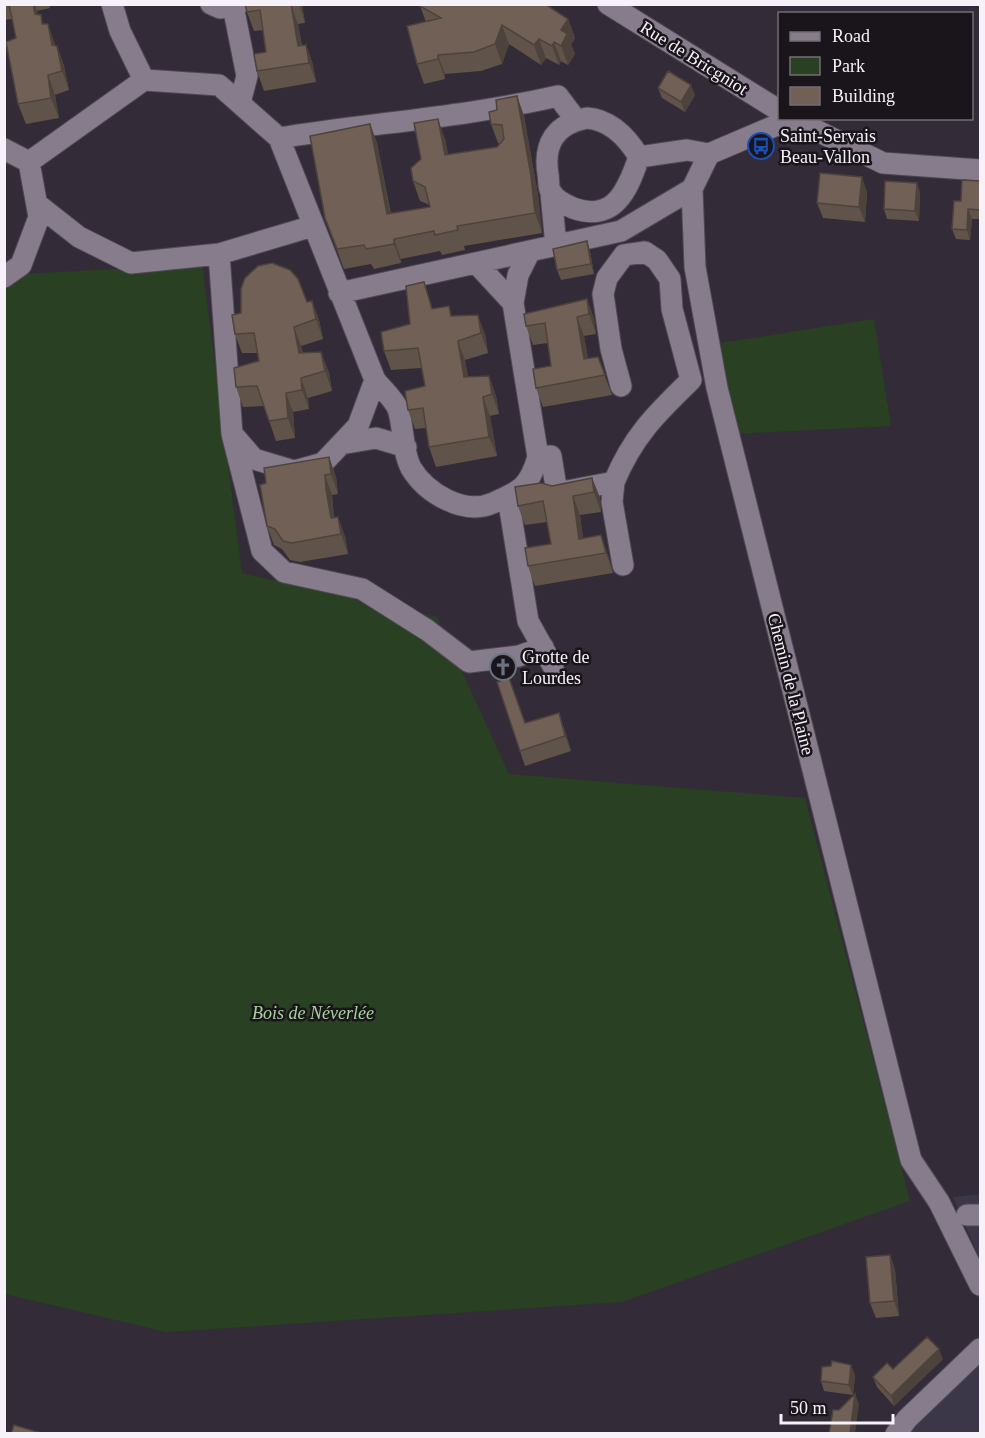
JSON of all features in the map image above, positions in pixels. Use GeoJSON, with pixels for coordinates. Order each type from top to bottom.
{"type":"FeatureCollection","features":[{"type":"Feature","properties":{"kind":"street"},"geometry":{"type":"LineString","coordinates":[[112,4],[120,31],[144,80]]}},
{"type":"Feature","properties":{"kind":"street"},"geometry":{"type":"LineString","coordinates":[[211,4],[220,8],[236,5],[247,76],[240,103]]}},
{"type":"Feature","properties":{"kind":"street","name":"Rue de Bricgniot"},"geometry":{"type":"LineString","coordinates":[[608,4],[778,110]]}},
{"type":"Feature","properties":{"kind":"street"},"geometry":{"type":"LineString","coordinates":[[29,162],[144,80],[219,85],[279,138],[375,380],[397,407],[410,466],[424,485],[459,506],[482,508],[519,492],[532,476],[538,457],[515,313],[519,275],[529,253]]}},
{"type":"Feature","properties":{"kind":"street"},"geometry":{"type":"LineString","coordinates":[[279,138],[386,121],[497,110],[558,96],[576,120]]}},
{"type":"Feature","properties":{"kind":"street"},"geometry":{"type":"LineString","coordinates":[[556,246],[545,158],[551,138],[561,127],[576,120],[601,119],[622,134],[639,156]]}},
{"type":"Feature","properties":{"kind":"street"},"geometry":{"type":"LineString","coordinates":[[639,156],[687,150],[709,154],[789,120]]}},
{"type":"Feature","properties":{"kind":"street"},"geometry":{"type":"LineString","coordinates":[[793,120],[883,163],[981,170]]}},
{"type":"Feature","properties":{"kind":"street"},"geometry":{"type":"LineString","coordinates":[[4,149],[29,162]]}},
{"type":"Feature","properties":{"kind":"street","name":"Chemin de la Plaine"},"geometry":{"type":"LineString","coordinates":[[709,154],[692,189],[695,267],[717,388],[911,1160],[939,1202],[981,1286]]}},
{"type":"Feature","properties":{"kind":"street"},"geometry":{"type":"LineString","coordinates":[[551,193],[564,205],[585,212],[595,213],[607,209],[626,191],[639,156]]}},
{"type":"Feature","properties":{"kind":"street"},"geometry":{"type":"LineString","coordinates":[[4,277],[21,265],[39,218],[29,162]]}},
{"type":"Feature","properties":{"kind":"street"},"geometry":{"type":"LineString","coordinates":[[339,293],[621,231],[692,189]]}},
{"type":"Feature","properties":{"kind":"street"},"geometry":{"type":"LineString","coordinates":[[37,204],[79,237],[131,263],[219,254],[313,226]]}},
{"type":"Feature","properties":{"kind":"street"},"geometry":{"type":"LineString","coordinates":[[621,386],[614,362],[603,294],[607,278],[624,255],[638,252],[652,256],[670,279],[672,309],[691,380],[644,428],[626,452],[614,482],[612,502],[623,566]]}},
{"type":"Feature","properties":{"kind":"street"},"geometry":{"type":"LineString","coordinates":[[219,254],[232,434],[262,551],[284,572],[362,589],[427,630],[469,662],[519,656],[543,647]]}},
{"type":"Feature","properties":{"kind":"street"},"geometry":{"type":"LineString","coordinates":[[477,264],[515,313],[538,318]]}},
{"type":"Feature","properties":{"kind":"street"},"geometry":{"type":"LineString","coordinates":[[582,308],[604,303]]}},
{"type":"Feature","properties":{"kind":"street"},"geometry":{"type":"LineString","coordinates":[[232,434],[254,459],[294,471],[323,463],[358,426],[375,380]]}},
{"type":"Feature","properties":{"kind":"street"},"geometry":{"type":"LineString","coordinates":[[341,444],[376,438],[406,447]]}},
{"type":"Feature","properties":{"kind":"street"},"geometry":{"type":"LineString","coordinates":[[538,457],[551,456],[556,493],[614,482]]}},
{"type":"Feature","properties":{"kind":"street"},"geometry":{"type":"LineString","coordinates":[[508,497],[528,621],[553,666]]}},
{"type":"Feature","properties":{"kind":"street"},"geometry":{"type":"LineString","coordinates":[[896,1434],[907,1419],[981,1349]]}},
{"type":"Feature","properties":{"kind":"shaded area"},"geometry":{"type":"Polygon","coordinates":[[[980,1194],[980,1259],[953,1197],[980,1194]]]}},
{"type":"Feature","properties":{"kind":"shaded area"},"geometry":{"type":"Polygon","coordinates":[[[980,1357],[980,1433],[908,1433],[980,1357]]]}},
{"type":"Feature","properties":{"kind":"green space","name":"Bois de Néverlée"},"geometry":{"type":"Polygon","coordinates":[[[202,264],[242,573],[437,617],[509,774],[805,798],[910,1201],[622,1302],[167,1332],[5,1294],[5,275],[202,264]]]}},
{"type":"Feature","properties":{"kind":"green space"},"geometry":{"type":"Polygon","coordinates":[[[874,319],[891,426],[733,434],[714,344],[874,319]]]}},
{"type":"Feature","properties":{"kind":"building"},"geometry":{"type":"Polygon","coordinates":[[[9,4],[33,4],[35,14],[41,15],[42,24],[48,24],[52,45],[57,46],[62,71],[48,75],[51,98],[18,104],[6,42],[16,38],[9,4]]]}},
{"type":"Feature","properties":{"kind":"building"},"geometry":{"type":"Polygon","coordinates":[[[245,4],[291,4],[298,46],[306,45],[309,63],[257,71],[254,54],[266,52],[260,10],[247,12],[245,4]]]}},
{"type":"Feature","properties":{"kind":"building"},"geometry":{"type":"Polygon","coordinates":[[[421,4],[545,4],[568,19],[561,30],[567,34],[561,46],[554,42],[552,46],[539,39],[534,45],[502,25],[495,44],[474,52],[438,55],[438,59],[417,64],[407,26],[441,18],[420,6],[421,4]]]}},
{"type":"Feature","properties":{"kind":"building"},"geometry":{"type":"Polygon","coordinates":[[[668,71],[691,85],[681,102],[658,88],[668,71]]]}},
{"type":"Feature","properties":{"kind":"building"},"geometry":{"type":"Polygon","coordinates":[[[517,96],[535,213],[457,226],[458,230],[435,235],[434,231],[394,239],[394,244],[366,249],[364,245],[337,249],[325,218],[310,136],[370,124],[387,214],[430,207],[425,187],[413,181],[411,168],[421,159],[414,123],[438,119],[445,155],[497,147],[504,139],[502,125],[491,124],[489,112],[497,110],[496,100],[517,96]]]}},
{"type":"Feature","properties":{"kind":"building"},"geometry":{"type":"Polygon","coordinates":[[[820,173],[862,177],[859,207],[817,203],[820,173]]]}},
{"type":"Feature","properties":{"kind":"building"},"geometry":{"type":"Polygon","coordinates":[[[962,180],[981,181],[981,210],[968,209],[967,230],[952,229],[954,201],[961,201],[962,180]]]}},
{"type":"Feature","properties":{"kind":"building"},"geometry":{"type":"Polygon","coordinates":[[[885,181],[917,183],[915,211],[884,209],[885,181]]]}},
{"type":"Feature","properties":{"kind":"building"},"geometry":{"type":"Polygon","coordinates":[[[587,241],[591,264],[557,270],[553,249],[587,241]]]}},
{"type":"Feature","properties":{"kind":"building"},"geometry":{"type":"Polygon","coordinates":[[[272,263],[290,270],[298,279],[307,302],[312,301],[316,319],[294,327],[299,353],[321,352],[325,371],[301,378],[302,390],[286,393],[288,418],[269,421],[257,386],[236,387],[234,368],[259,361],[254,333],[235,334],[232,315],[241,313],[241,289],[245,278],[258,266],[272,263]]]}},
{"type":"Feature","properties":{"kind":"building"},"geometry":{"type":"Polygon","coordinates":[[[424,282],[432,309],[449,306],[451,316],[478,315],[481,333],[458,341],[464,377],[489,376],[492,394],[483,397],[489,437],[429,447],[423,408],[408,410],[405,391],[425,386],[418,348],[384,351],[381,332],[410,324],[406,286],[424,282]]]}},
{"type":"Feature","properties":{"kind":"building"},"geometry":{"type":"Polygon","coordinates":[[[587,299],[589,314],[577,317],[584,359],[598,357],[605,375],[536,388],[533,369],[551,366],[545,323],[526,326],[524,314],[587,299]]]}},
{"type":"Feature","properties":{"kind":"building"},"geometry":{"type":"Polygon","coordinates":[[[329,457],[331,474],[325,475],[326,489],[331,518],[338,517],[341,534],[292,543],[283,541],[275,529],[267,526],[260,485],[266,483],[264,468],[329,457]]]}},
{"type":"Feature","properties":{"kind":"building"},"geometry":{"type":"Polygon","coordinates":[[[592,478],[594,492],[573,496],[579,539],[601,535],[606,553],[528,566],[525,548],[551,544],[543,501],[518,506],[515,487],[541,483],[552,486],[592,478]]]}},
{"type":"Feature","properties":{"kind":"building"},"geometry":{"type":"Polygon","coordinates":[[[509,678],[525,723],[559,713],[565,736],[520,751],[497,682],[509,678]]]}},
{"type":"Feature","properties":{"kind":"building"},"geometry":{"type":"Polygon","coordinates":[[[890,1255],[894,1301],[870,1303],[866,1257],[890,1255]]]}},
{"type":"Feature","properties":{"kind":"building"},"geometry":{"type":"Polygon","coordinates":[[[927,1337],[939,1349],[891,1396],[873,1377],[887,1363],[893,1369],[927,1337]]]}},
{"type":"Feature","properties":{"kind":"building"},"geometry":{"type":"Polygon","coordinates":[[[832,1361],[851,1365],[849,1385],[821,1381],[822,1367],[831,1366],[832,1361]]]}},
{"type":"Feature","properties":{"kind":"building"},"geometry":{"type":"Polygon","coordinates":[[[855,1394],[850,1434],[829,1434],[833,1410],[839,1410],[855,1394]]]}},
{"type":"Feature","properties":{"kind":"building"},"geometry":{"type":"Polygon","coordinates":[[[14,1425],[41,1433],[41,1434],[11,1434],[14,1425]]]}},
{"type":"Feature","properties":{"kind":"place","name":"Saint-Servais Beau-Vallon"},"geometry":{"type":"Point","coordinates":[761,146]}},
{"type":"Feature","properties":{"kind":"place","name":"Grotte de Lourdes"},"geometry":{"type":"Point","coordinates":[503,667]}}]}
